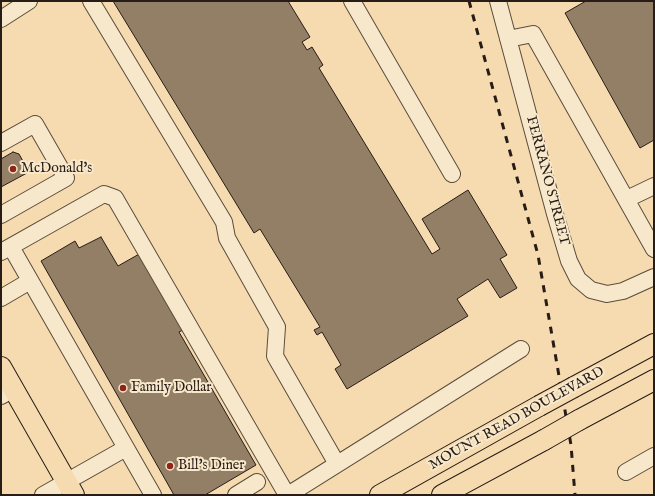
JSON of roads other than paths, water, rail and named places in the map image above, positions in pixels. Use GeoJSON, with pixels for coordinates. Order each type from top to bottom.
{"type":"FeatureCollection","features":[{"type":"Feature","properties":{"kind":"main road","name":"MOUNT READ BOULEVARD"},"geometry":{"type":"LineString","coordinates":[[380,495],[539,406],[654,344]]}},
{"type":"Feature","properties":{"kind":"main road"},"geometry":{"type":"LineString","coordinates":[[1,367],[7,393],[70,488]]}},
{"type":"Feature","properties":{"kind":"main road"},"geometry":{"type":"LineString","coordinates":[[442,495],[654,380]]}},
{"type":"Feature","properties":{"kind":"street"},"geometry":{"type":"LineString","coordinates":[[1,19],[29,1]]}},
{"type":"Feature","properties":{"kind":"street"},"geometry":{"type":"LineString","coordinates":[[92,1],[224,222],[227,238],[277,327],[275,356],[337,464]]}},
{"type":"Feature","properties":{"kind":"street"},"geometry":{"type":"LineString","coordinates":[[352,1],[452,174]]}},
{"type":"Feature","properties":{"kind":"street","name":"FERRANO STREET"},"geometry":{"type":"LineString","coordinates":[[498,1],[556,214],[570,261],[578,279],[592,290],[607,294],[623,291],[654,277]]}},
{"type":"Feature","properties":{"kind":"street"},"geometry":{"type":"LineString","coordinates":[[508,39],[533,34],[654,249]]}},
{"type":"Feature","properties":{"kind":"street"},"geometry":{"type":"LineString","coordinates":[[1,143],[35,124],[66,178],[1,215]]}},
{"type":"Feature","properties":{"kind":"street"},"geometry":{"type":"LineString","coordinates":[[627,200],[654,186]]}},
{"type":"Feature","properties":{"kind":"street"},"geometry":{"type":"LineString","coordinates":[[153,495],[30,281],[6,250],[104,194],[115,198],[287,495],[521,349]]}},
{"type":"Feature","properties":{"kind":"street"},"geometry":{"type":"LineString","coordinates":[[1,298],[30,281]]}},
{"type":"Feature","properties":{"kind":"street"},"geometry":{"type":"LineString","coordinates":[[43,495],[70,488],[126,448]]}},
{"type":"Feature","properties":{"kind":"street"},"geometry":{"type":"LineString","coordinates":[[626,472],[654,456]]}},
{"type":"Feature","properties":{"kind":"street"},"geometry":{"type":"LineString","coordinates":[[236,495],[257,482]]}},
{"type":"Feature","properties":{"kind":"railway"},"geometry":{"type":"LineString","coordinates":[[469,1],[538,255],[571,445],[575,495]]}},
{"type":"Feature","properties":{"kind":"place","name":"McDonald's"},"geometry":{"type":"Point","coordinates":[13,169]}},
{"type":"Feature","properties":{"kind":"place","name":"Family Dollar"},"geometry":{"type":"Point","coordinates":[123,388]}},
{"type":"Feature","properties":{"kind":"place","name":"Bill's Diner"},"geometry":{"type":"Point","coordinates":[170,466]}}]}
